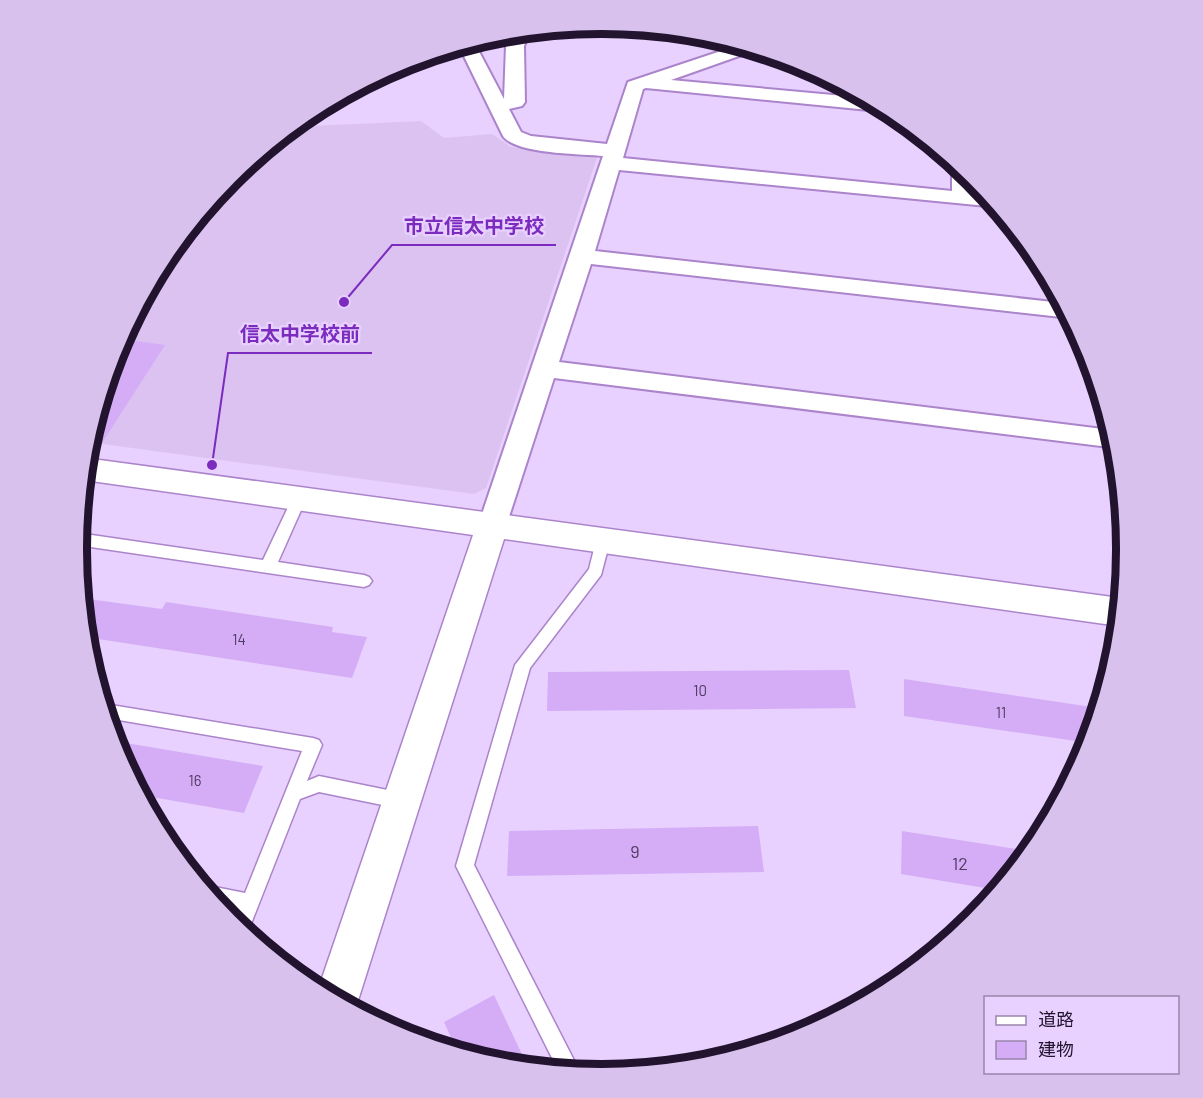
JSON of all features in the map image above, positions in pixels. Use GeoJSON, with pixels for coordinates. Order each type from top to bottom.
{"type":"FeatureCollection","features":[{"type":"Feature","properties":{"kind":"street"},"geometry":{"type":"LineString","coordinates":[[496,106],[514,102],[515,46],[517,42]]}},
{"type":"Feature","properties":{"kind":"street"},"geometry":{"type":"LineString","coordinates":[[470,51],[513,136],[527,142],[613,157],[979,201]]}},
{"type":"Feature","properties":{"kind":"street"},"geometry":{"type":"LineString","coordinates":[[340,992],[582,256],[635,86],[735,52]]}},
{"type":"Feature","properties":{"kind":"street"},"geometry":{"type":"LineString","coordinates":[[640,83],[859,103]]}},
{"type":"Feature","properties":{"kind":"street"},"geometry":{"type":"LineString","coordinates":[[962,183],[963,199]]}},
{"type":"Feature","properties":{"kind":"street"},"geometry":{"type":"LineString","coordinates":[[582,256],[1057,310]]}},
{"type":"Feature","properties":{"kind":"street"},"geometry":{"type":"LineString","coordinates":[[545,369],[1104,439]]}},
{"type":"Feature","properties":{"kind":"street"},"geometry":{"type":"LineString","coordinates":[[93,470],[1112,611]]}},
{"type":"Feature","properties":{"kind":"lane"},"geometry":{"type":"LineString","coordinates":[[268,567],[299,499]]}},
{"type":"Feature","properties":{"kind":"lane"},"geometry":{"type":"LineString","coordinates":[[87,541],[364,581]]}},
{"type":"Feature","properties":{"kind":"lane"},"geometry":{"type":"LineString","coordinates":[[565,1062],[465,866],[523,665],[596,571],[603,541]]}},
{"type":"Feature","properties":{"kind":"lane"},"geometry":{"type":"LineString","coordinates":[[114,712],[313,745],[244,919]]}},
{"type":"Feature","properties":{"kind":"lane"},"geometry":{"type":"LineString","coordinates":[[293,794],[319,784],[402,801]]}},
{"type":"Feature","properties":{"kind":"lane"},"geometry":{"type":"LineString","coordinates":[[224,898],[250,903]]}},
{"type":"Feature","properties":{"kind":"shaded area"},"geometry":{"type":"Polygon","coordinates":[[[421,121],[444,138],[492,134],[511,147],[598,155],[486,488],[474,494],[98,443],[114,384],[126,352],[140,321],[174,263],[193,236],[238,185],[262,162],[309,126],[421,121]]]}},
{"type":"Feature","properties":{"kind":"building"},"geometry":{"type":"Polygon","coordinates":[[[131,340],[165,345],[97,451],[114,384],[131,340]]]}},
{"type":"Feature","properties":{"kind":"building"},"geometry":{"type":"Polygon","coordinates":[[[89,599],[162,609],[166,602],[333,627],[332,632],[367,637],[352,678],[95,639],[89,599]]]}},
{"type":"Feature","properties":{"kind":"building"},"geometry":{"type":"Polygon","coordinates":[[[849,670],[856,708],[547,711],[548,672],[849,670]]]}},
{"type":"Feature","properties":{"kind":"building"},"geometry":{"type":"Polygon","coordinates":[[[904,679],[1091,707],[1079,741],[904,716],[904,679]]]}},
{"type":"Feature","properties":{"kind":"building"},"geometry":{"type":"Polygon","coordinates":[[[125,743],[263,766],[244,813],[151,797],[125,743]]]}},
{"type":"Feature","properties":{"kind":"building"},"geometry":{"type":"Polygon","coordinates":[[[758,826],[764,872],[507,876],[509,831],[758,826]]]}},
{"type":"Feature","properties":{"kind":"building"},"geometry":{"type":"Polygon","coordinates":[[[902,831],[1019,849],[988,888],[901,874],[902,831]]]}},
{"type":"Feature","properties":{"kind":"building"},"geometry":{"type":"Polygon","coordinates":[[[494,995],[523,1057],[453,1041],[444,1022],[494,995]]]}},
{"type":"Feature","properties":{"kind":"place","name":"市立信太中学校"},"geometry":{"type":"Point","coordinates":[344,302]}},
{"type":"Feature","properties":{"kind":"place","name":"信太中学校前"},"geometry":{"type":"Point","coordinates":[212,465]}}]}
